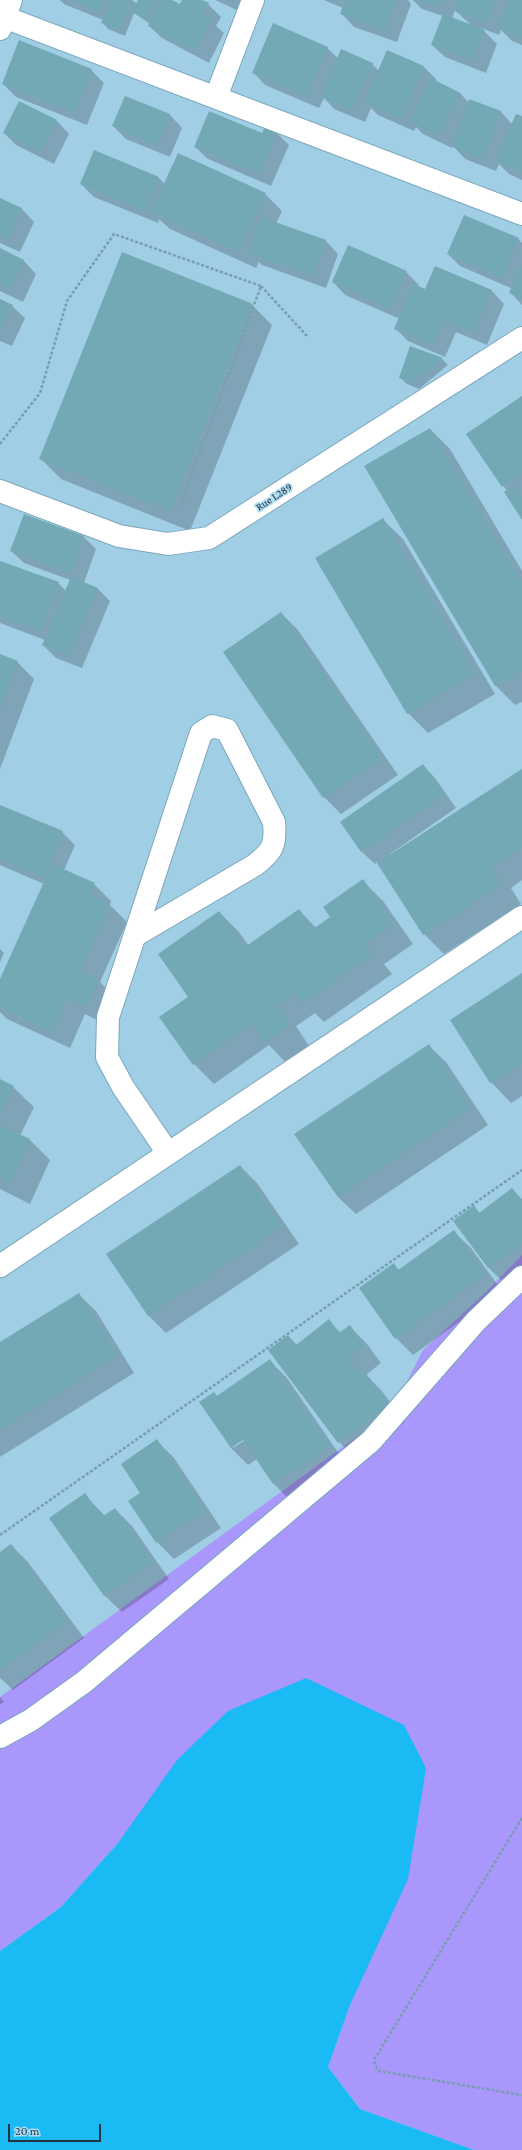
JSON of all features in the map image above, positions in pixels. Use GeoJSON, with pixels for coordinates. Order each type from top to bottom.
{"type":"FeatureCollection","features":[{"type":"Feature","properties":{"kind":"street"},"geometry":{"type":"LineString","coordinates":[[216,96],[253,0]]}},
{"type":"Feature","properties":{"kind":"street"},"geometry":{"type":"LineString","coordinates":[[5,15],[522,214]]}},
{"type":"Feature","properties":{"kind":"street","name":"Rue L289"},"geometry":{"type":"LineString","coordinates":[[0,491],[119,536],[168,544],[209,538],[522,338]]}},
{"type":"Feature","properties":{"kind":"street"},"geometry":{"type":"LineString","coordinates":[[136,935],[255,865],[267,855],[274,846],[274,822],[227,730],[212,726],[201,733],[108,1017],[107,1057],[123,1087],[168,1154]]}},
{"type":"Feature","properties":{"kind":"street"},"geometry":{"type":"LineString","coordinates":[[0,1266],[522,917]]}},
{"type":"Feature","properties":{"kind":"street"},"geometry":{"type":"LineString","coordinates":[[0,1737],[31,1720],[84,1682],[371,1441],[466,1332],[522,1277]]}},
{"type":"Feature","properties":{"kind":"path"},"geometry":{"type":"LineString","coordinates":[[0,444],[40,393],[68,301],[114,234],[261,286],[308,337]]}},
{"type":"Feature","properties":{"kind":"path"},"geometry":{"type":"LineString","coordinates":[[180,506],[261,286]]}},
{"type":"Feature","properties":{"kind":"path"},"geometry":{"type":"LineString","coordinates":[[0,1535],[522,1170]]}},
{"type":"Feature","properties":{"kind":"path"},"geometry":{"type":"LineString","coordinates":[[522,1818],[374,2060],[379,2071],[522,2095]]}},
{"type":"Feature","properties":{"kind":"shaded area"},"geometry":{"type":"Polygon","coordinates":[[[522,1255],[522,2150],[474,2150],[360,2109],[328,2067],[350,2005],[118,1843],[61,1907],[0,1951],[0,1697],[392,1411],[423,1350],[485,1293],[522,1255]]]}},
{"type":"Feature","properties":{"kind":"water"},"geometry":{"type":"Polygon","coordinates":[[[306,1678],[404,1725],[426,1768],[408,1879],[350,2005],[328,2067],[360,2109],[474,2150],[0,2150],[0,1951],[61,1907],[118,1843],[177,1760],[228,1711],[306,1678]]]}},
{"type":"Feature","properties":{"kind":"building"},"geometry":{"type":"Polygon","coordinates":[[[71,0],[104,0],[99,12],[71,0]]]}},
{"type":"Feature","properties":{"kind":"building"},"geometry":{"type":"Polygon","coordinates":[[[110,0],[131,0],[118,30],[101,23],[110,0]]]}},
{"type":"Feature","properties":{"kind":"building"},"geometry":{"type":"Polygon","coordinates":[[[138,0],[156,0],[146,19],[132,12],[138,0]]]}},
{"type":"Feature","properties":{"kind":"building"},"geometry":{"type":"Polygon","coordinates":[[[161,0],[172,0],[180,4],[182,0],[202,0],[209,3],[203,15],[212,20],[196,51],[148,26],[161,0]]]}},
{"type":"Feature","properties":{"kind":"building"},"geometry":{"type":"Polygon","coordinates":[[[345,0],[396,0],[385,30],[340,14],[345,0]]]}},
{"type":"Feature","properties":{"kind":"building"},"geometry":{"type":"Polygon","coordinates":[[[418,0],[442,0],[439,8],[418,0]]]}},
{"type":"Feature","properties":{"kind":"building"},"geometry":{"type":"Polygon","coordinates":[[[458,0],[495,0],[486,23],[454,11],[458,0]]]}},
{"type":"Feature","properties":{"kind":"building"},"geometry":{"type":"Polygon","coordinates":[[[509,0],[522,0],[522,38],[498,28],[509,0]]]}},
{"type":"Feature","properties":{"kind":"building"},"geometry":{"type":"Polygon","coordinates":[[[443,14],[485,30],[473,61],[431,45],[443,14]]]}},
{"type":"Feature","properties":{"kind":"building"},"geometry":{"type":"Polygon","coordinates":[[[273,23],[328,47],[307,96],[252,73],[273,23]]]}},
{"type":"Feature","properties":{"kind":"building"},"geometry":{"type":"Polygon","coordinates":[[[19,40],[92,69],[75,113],[2,84],[19,40]]]}},
{"type":"Feature","properties":{"kind":"building"},"geometry":{"type":"Polygon","coordinates":[[[341,49],[373,63],[352,110],[321,97],[341,49]]]}},
{"type":"Feature","properties":{"kind":"building"},"geometry":{"type":"Polygon","coordinates":[[[387,50],[424,66],[401,119],[364,103],[387,50]]]}},
{"type":"Feature","properties":{"kind":"building"},"geometry":{"type":"Polygon","coordinates":[[[431,78],[460,93],[439,136],[409,122],[431,78]]]}},
{"type":"Feature","properties":{"kind":"building"},"geometry":{"type":"Polygon","coordinates":[[[125,96],[170,114],[157,146],[112,126],[125,96]]]}},
{"type":"Feature","properties":{"kind":"building"},"geometry":{"type":"Polygon","coordinates":[[[469,99],[501,111],[484,159],[452,147],[469,99]]]}},
{"type":"Feature","properties":{"kind":"building"},"geometry":{"type":"Polygon","coordinates":[[[19,101],[57,120],[41,152],[3,133],[19,101]]]}},
{"type":"Feature","properties":{"kind":"building"},"geometry":{"type":"Polygon","coordinates":[[[209,111],[262,133],[265,127],[277,131],[259,174],[194,147],[209,111]]]}},
{"type":"Feature","properties":{"kind":"building"},"geometry":{"type":"Polygon","coordinates":[[[516,114],[522,116],[522,173],[495,161],[516,114]]]}},
{"type":"Feature","properties":{"kind":"building"},"geometry":{"type":"Polygon","coordinates":[[[94,150],[159,177],[145,211],[80,184],[94,150]]]}},
{"type":"Feature","properties":{"kind":"building"},"geometry":{"type":"Polygon","coordinates":[[[178,153],[266,193],[239,252],[151,212],[178,153]]]}},
{"type":"Feature","properties":{"kind":"building"},"geometry":{"type":"Polygon","coordinates":[[[0,198],[22,208],[8,240],[0,237],[0,198]]]}},
{"type":"Feature","properties":{"kind":"building"},"geometry":{"type":"Polygon","coordinates":[[[464,215],[519,238],[502,278],[447,254],[464,215]]]}},
{"type":"Feature","properties":{"kind":"building"},"geometry":{"type":"Polygon","coordinates":[[[261,217],[326,240],[314,276],[248,253],[261,217]]]}},
{"type":"Feature","properties":{"kind":"building"},"geometry":{"type":"Polygon","coordinates":[[[348,245],[407,271],[390,309],[332,282],[348,245]]]}},
{"type":"Feature","properties":{"kind":"building"},"geometry":{"type":"Polygon","coordinates":[[[0,248],[24,260],[10,290],[0,285],[0,248]]]}},
{"type":"Feature","properties":{"kind":"building"},"geometry":{"type":"Polygon","coordinates":[[[122,252],[253,304],[170,511],[39,459],[122,252]]]}},
{"type":"Feature","properties":{"kind":"building"},"geometry":{"type":"Polygon","coordinates":[[[522,265],[522,299],[509,293],[522,265]]]}},
{"type":"Feature","properties":{"kind":"building"},"geometry":{"type":"Polygon","coordinates":[[[435,266],[492,290],[474,333],[443,320],[433,345],[394,329],[413,284],[425,289],[435,266]]]}},
{"type":"Feature","properties":{"kind":"building"},"geometry":{"type":"Polygon","coordinates":[[[0,299],[13,305],[0,332],[0,299]]]}},
{"type":"Feature","properties":{"kind":"building"},"geometry":{"type":"Polygon","coordinates":[[[410,346],[443,358],[412,383],[399,378],[410,346]]]}},
{"type":"Feature","properties":{"kind":"building"},"geometry":{"type":"Polygon","coordinates":[[[522,396],[522,474],[502,487],[466,434],[522,396]]]}},
{"type":"Feature","properties":{"kind":"building"},"geometry":{"type":"Polygon","coordinates":[[[430,428],[522,583],[522,670],[495,686],[364,466],[430,428]]]}},
{"type":"Feature","properties":{"kind":"building"},"geometry":{"type":"Polygon","coordinates":[[[513,486],[521,498],[522,497],[522,520],[504,492],[513,486]]]}},
{"type":"Feature","properties":{"kind":"building"},"geometry":{"type":"Polygon","coordinates":[[[24,514],[84,536],[71,573],[10,551],[24,514]]]}},
{"type":"Feature","properties":{"kind":"building"},"geometry":{"type":"Polygon","coordinates":[[[383,518],[475,674],[407,714],[315,558],[383,518]]]}},
{"type":"Feature","properties":{"kind":"building"},"geometry":{"type":"Polygon","coordinates":[[[0,561],[59,582],[41,631],[0,616],[0,561]]]}},
{"type":"Feature","properties":{"kind":"building"},"geometry":{"type":"Polygon","coordinates":[[[71,577],[98,588],[69,656],[42,645],[71,577]]]}},
{"type":"Feature","properties":{"kind":"building"},"geometry":{"type":"Polygon","coordinates":[[[281,612],[382,758],[323,798],[223,652],[281,612]]]}},
{"type":"Feature","properties":{"kind":"building"},"geometry":{"type":"Polygon","coordinates":[[[0,654],[18,661],[0,707],[0,654]]]}},
{"type":"Feature","properties":{"kind":"building"},"geometry":{"type":"Polygon","coordinates":[[[423,764],[444,795],[361,852],[340,822],[423,764]]]}},
{"type":"Feature","properties":{"kind":"building"},"geometry":{"type":"Polygon","coordinates":[[[522,769],[522,847],[491,867],[502,884],[423,935],[377,863],[522,769]]]}},
{"type":"Feature","properties":{"kind":"building"},"geometry":{"type":"Polygon","coordinates":[[[0,805],[63,831],[44,877],[0,859],[0,805]]]}},
{"type":"Feature","properties":{"kind":"building"},"geometry":{"type":"Polygon","coordinates":[[[52,864],[95,883],[90,895],[110,904],[80,971],[98,980],[86,1006],[67,998],[52,1032],[0,1007],[0,979],[52,864]]]}},
{"type":"Feature","properties":{"kind":"building"},"geometry":{"type":"Polygon","coordinates":[[[363,879],[394,923],[365,944],[372,954],[303,1003],[295,993],[276,1006],[290,1025],[265,1043],[251,1024],[193,1065],[159,1017],[188,997],[158,954],[219,911],[245,947],[299,909],[313,929],[330,917],[323,907],[363,879]]]}},
{"type":"Feature","properties":{"kind":"building"},"geometry":{"type":"Polygon","coordinates":[[[522,973],[522,1063],[490,1083],[450,1020],[522,973]]]}},
{"type":"Feature","properties":{"kind":"building"},"geometry":{"type":"Polygon","coordinates":[[[429,1044],[471,1108],[338,1197],[294,1134],[429,1044]]]}},
{"type":"Feature","properties":{"kind":"building"},"geometry":{"type":"Polygon","coordinates":[[[0,1079],[14,1086],[0,1115],[0,1079]]]}},
{"type":"Feature","properties":{"kind":"building"},"geometry":{"type":"Polygon","coordinates":[[[0,1125],[30,1139],[10,1184],[0,1179],[0,1125]]]}},
{"type":"Feature","properties":{"kind":"building"},"geometry":{"type":"Polygon","coordinates":[[[240,1165],[282,1227],[148,1316],[106,1254],[240,1165]]]}},
{"type":"Feature","properties":{"kind":"building"},"geometry":{"type":"Polygon","coordinates":[[[512,1188],[522,1201],[522,1244],[488,1268],[453,1221],[474,1205],[479,1213],[512,1188]]]}},
{"type":"Feature","properties":{"kind":"building"},"geometry":{"type":"Polygon","coordinates":[[[454,1230],[486,1274],[395,1339],[359,1288],[394,1263],[398,1270],[454,1230]]]}},
{"type":"Feature","properties":{"kind":"building"},"geometry":{"type":"Polygon","coordinates":[[[79,1293],[118,1355],[0,1430],[0,1342],[79,1293]]]}},
{"type":"Feature","properties":{"kind":"building"},"geometry":{"type":"Polygon","coordinates":[[[329,1319],[339,1333],[350,1325],[365,1346],[348,1358],[360,1374],[364,1371],[389,1404],[338,1443],[268,1350],[288,1335],[296,1345],[329,1319]]]}},
{"type":"Feature","properties":{"kind":"building"},"geometry":{"type":"Polygon","coordinates":[[[270,1359],[329,1446],[273,1484],[243,1440],[231,1448],[199,1402],[214,1392],[217,1396],[270,1359]]]}},
{"type":"Feature","properties":{"kind":"building"},"geometry":{"type":"Polygon","coordinates":[[[157,1439],[205,1510],[156,1543],[128,1501],[140,1493],[121,1464],[157,1439]]]}},
{"type":"Feature","properties":{"kind":"building"},"geometry":{"type":"Polygon","coordinates":[[[85,1493],[102,1517],[115,1508],[153,1562],[104,1596],[49,1518],[85,1493]]]}},
{"type":"Feature","properties":{"kind":"building"},"geometry":{"type":"Polygon","coordinates":[[[11,1544],[67,1621],[0,1670],[0,1552],[11,1544]]]}}]}
